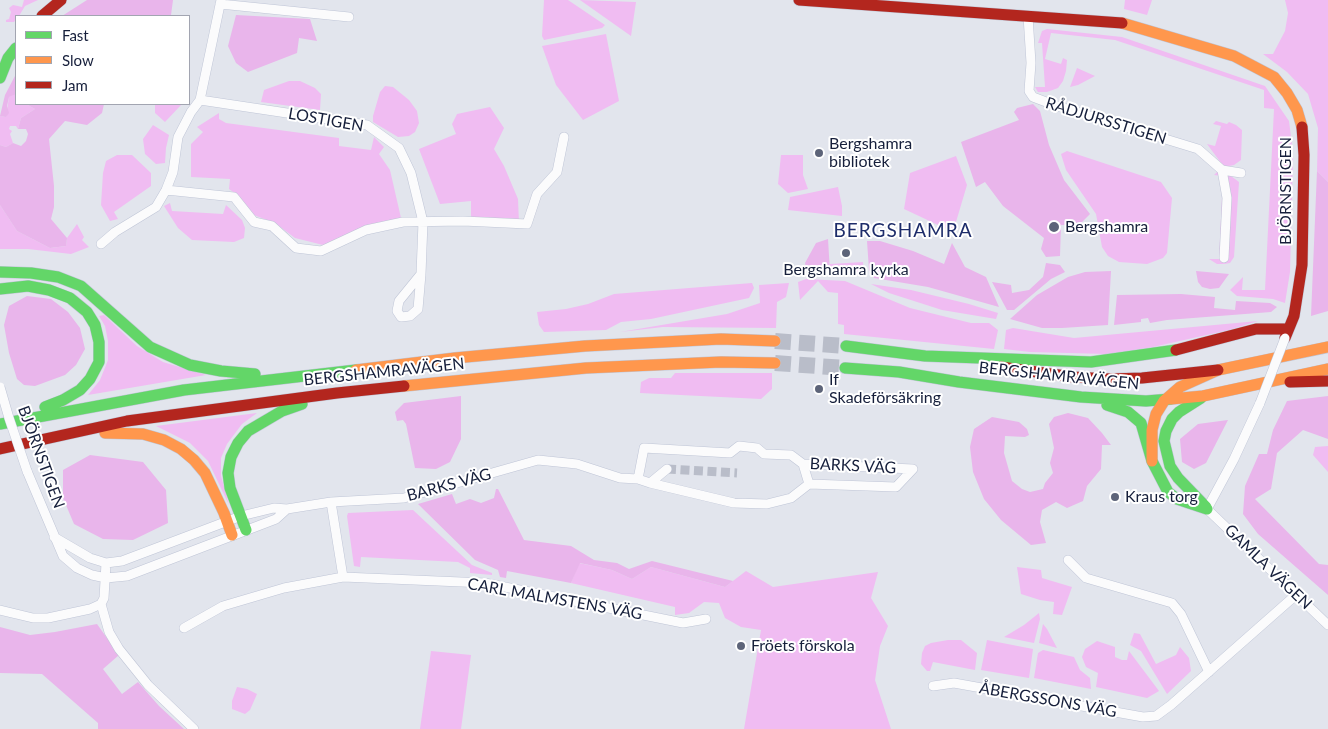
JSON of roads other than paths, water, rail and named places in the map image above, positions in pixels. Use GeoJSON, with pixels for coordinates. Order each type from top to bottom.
{"type":"FeatureCollection","features":[{"type":"Feature","properties":{"kind":"main road"},"geometry":{"type":"LineString","coordinates":[[43,15],[61,0]]}},
{"type":"Feature","properties":{"kind":"main road","name":"BJÖRNSTIGEN"},"geometry":{"type":"LineString","coordinates":[[799,0],[1133,24],[1234,56],[1274,78],[1297,110],[1302,128],[1304,155],[1302,265],[1294,316],[1286,334]]}},
{"type":"Feature","properties":{"kind":"main road"},"geometry":{"type":"LineString","coordinates":[[0,78],[8,58],[15,49]]}},
{"type":"Feature","properties":{"kind":"main road"},"geometry":{"type":"LineString","coordinates":[[0,272],[30,273],[58,277],[81,286],[118,321],[150,347],[190,365],[221,371],[292,376]]}},
{"type":"Feature","properties":{"kind":"main road"},"geometry":{"type":"LineString","coordinates":[[0,289],[28,286],[49,290],[70,298],[87,312],[95,324],[100,342],[99,362],[90,379],[80,390],[63,400],[2,423]]}},
{"type":"Feature","properties":{"kind":"main road"},"geometry":{"type":"LineString","coordinates":[[846,346],[925,356],[1091,362],[1166,352],[1256,329],[1270,328],[1286,334]]}},
{"type":"Feature","properties":{"kind":"main road","name":"BERGSHAMRAVÄGEN"},"geometry":{"type":"LineString","coordinates":[[2,423],[184,390],[455,358],[585,346],[721,340],[775,341]]}},
{"type":"Feature","properties":{"kind":"main road"},"geometry":{"type":"LineString","coordinates":[[1152,461],[1152,430],[1156,414],[1164,400],[1180,387],[1218,370],[1328,347]]}},
{"type":"Feature","properties":{"kind":"main road","name":"BERGSHAMRAVÄGEN"},"geometry":{"type":"LineString","coordinates":[[925,356],[1073,377],[1110,379],[1142,378],[1218,370]]}},
{"type":"Feature","properties":{"kind":"main road","name":"BERGSHAMRAVÄGEN"},"geometry":{"type":"LineString","coordinates":[[0,449],[127,421],[337,393],[586,368],[722,362],[775,364]]}},
{"type":"Feature","properties":{"kind":"main road","name":"BERGSHAMRAVÄGEN"},"geometry":{"type":"LineString","coordinates":[[844,368],[898,372],[1081,398],[1164,400],[1203,396],[1328,369]]}},
{"type":"Feature","properties":{"kind":"main road"},"geometry":{"type":"LineString","coordinates":[[1267,383],[1328,381]]}},
{"type":"Feature","properties":{"kind":"main road"},"geometry":{"type":"LineString","coordinates":[[246,530],[230,488],[228,473],[231,457],[238,443],[248,431],[282,411],[337,393]]}},
{"type":"Feature","properties":{"kind":"main road"},"geometry":{"type":"LineString","coordinates":[[1203,396],[1172,419],[1166,431],[1164,442],[1170,466],[1178,478],[1207,509]]}},
{"type":"Feature","properties":{"kind":"main road"},"geometry":{"type":"LineString","coordinates":[[1081,398],[1128,412],[1141,423],[1152,461],[1168,492],[1177,499],[1207,509]]}},
{"type":"Feature","properties":{"kind":"main road"},"geometry":{"type":"LineString","coordinates":[[50,438],[111,432],[143,434],[164,440],[181,449],[205,473],[232,535]]}},
{"type":"Feature","properties":{"kind":"street"},"geometry":{"type":"LineString","coordinates":[[101,244],[115,232],[156,207],[166,190],[172,172],[178,137],[191,112],[200,100],[220,2],[349,17]]}},
{"type":"Feature","properties":{"kind":"street","name":"RÅDJURSSTIGEN"},"geometry":{"type":"LineString","coordinates":[[1028,16],[1031,63],[1029,91],[1033,97],[1198,149],[1222,170]]}},
{"type":"Feature","properties":{"kind":"street","name":"LOSTIGEN"},"geometry":{"type":"LineString","coordinates":[[200,100],[367,125],[399,148],[411,173],[422,222],[421,274]]}},
{"type":"Feature","properties":{"kind":"street"},"geometry":{"type":"LineString","coordinates":[[166,190],[234,197],[254,222],[272,226],[296,248],[321,252],[366,230],[403,222],[463,221],[527,224],[537,194],[557,172],[564,137]]}},
{"type":"Feature","properties":{"kind":"street"},"geometry":{"type":"LineString","coordinates":[[1224,258],[1227,198],[1222,170],[1241,173]]}},
{"type":"Feature","properties":{"kind":"street","name":"BJÖRNSTIGEN"},"geometry":{"type":"LineString","coordinates":[[1207,509],[1234,459],[1260,403],[1286,334]]}},
{"type":"Feature","properties":{"kind":"street","name":"BJÖRNSTIGEN"},"geometry":{"type":"LineString","coordinates":[[0,387],[8,418],[27,471],[63,556],[77,568],[92,575],[106,578]]}},
{"type":"Feature","properties":{"kind":"street","name":"BARKS VÄG"},"geometry":{"type":"LineString","coordinates":[[106,563],[122,561],[241,516],[274,508],[288,509],[331,502],[404,498],[538,460],[577,464],[620,478],[638,479],[734,503],[750,504],[767,504],[791,498],[809,484],[896,487],[913,469],[803,464],[791,455],[764,454],[756,448],[739,446],[730,453],[644,448],[638,479]]}},
{"type":"Feature","properties":{"kind":"street"},"geometry":{"type":"LineString","coordinates":[[803,464],[809,484]]}},
{"type":"Feature","properties":{"kind":"street"},"geometry":{"type":"LineString","coordinates":[[650,483],[667,469]]}},
{"type":"Feature","properties":{"kind":"street"},"geometry":{"type":"LineString","coordinates":[[331,502],[343,577]]}},
{"type":"Feature","properties":{"kind":"street","name":"BARKS VÄG"},"geometry":{"type":"LineString","coordinates":[[106,578],[128,576],[276,519],[288,509]]}},
{"type":"Feature","properties":{"kind":"street","name":"GAMLA VÄGEN"},"geometry":{"type":"LineString","coordinates":[[1207,509],[1328,626]]}},
{"type":"Feature","properties":{"kind":"street"},"geometry":{"type":"LineString","coordinates":[[0,610],[33,618],[48,618],[90,609],[101,604],[104,598],[106,563],[90,558],[54,537]]}},
{"type":"Feature","properties":{"kind":"street"},"geometry":{"type":"LineString","coordinates":[[1068,560],[1086,578],[1172,603],[1181,614],[1209,672]]}},
{"type":"Feature","properties":{"kind":"street","name":"CARL MALMSTENS VÄG"},"geometry":{"type":"LineString","coordinates":[[184,628],[222,606],[284,588],[343,577],[485,583],[683,623],[706,620]]}},
{"type":"Feature","properties":{"kind":"street","name":"ÅBERGSSONS VÄG"},"geometry":{"type":"LineString","coordinates":[[933,686],[954,682],[1143,717],[1156,716],[1297,594]]}},
{"type":"Feature","properties":{"kind":"street"},"geometry":{"type":"LineString","coordinates":[[101,604],[109,632],[119,650],[148,685],[194,729]]}},
{"type":"Feature","properties":{"kind":"tunnel"},"geometry":{"type":"LineString","coordinates":[[775,341],[846,346]]}},
{"type":"Feature","properties":{"kind":"tunnel"},"geometry":{"type":"LineString","coordinates":[[775,363],[845,368]]}},
{"type":"Feature","properties":{"kind":"tunnel"},"geometry":{"type":"LineString","coordinates":[[667,469],[737,473]]}},
{"type":"Feature","properties":{"kind":"place","name":"Bergshamra bibliotek"},"geometry":{"type":"Point","coordinates":[819,153]}},
{"type":"Feature","properties":{"kind":"place","name":"Bergshamra"},"geometry":{"type":"Point","coordinates":[1054,227]}},
{"type":"Feature","properties":{"kind":"place","name":"Bergshamra kyrka"},"geometry":{"type":"Point","coordinates":[846,253]}},
{"type":"Feature","properties":{"kind":"place","name":"If Skadeförsäkring"},"geometry":{"type":"Point","coordinates":[819,389]}},
{"type":"Feature","properties":{"kind":"place","name":"Kraus torg"},"geometry":{"type":"Point","coordinates":[1115,497]}},
{"type":"Feature","properties":{"kind":"place","name":"Fröets förskola"},"geometry":{"type":"Point","coordinates":[741,646]}},
{"type":"Feature","properties":{"kind":"district","name":"BERGSHAMRA"},"geometry":{"type":"Point","coordinates":[903,231]}}]}
